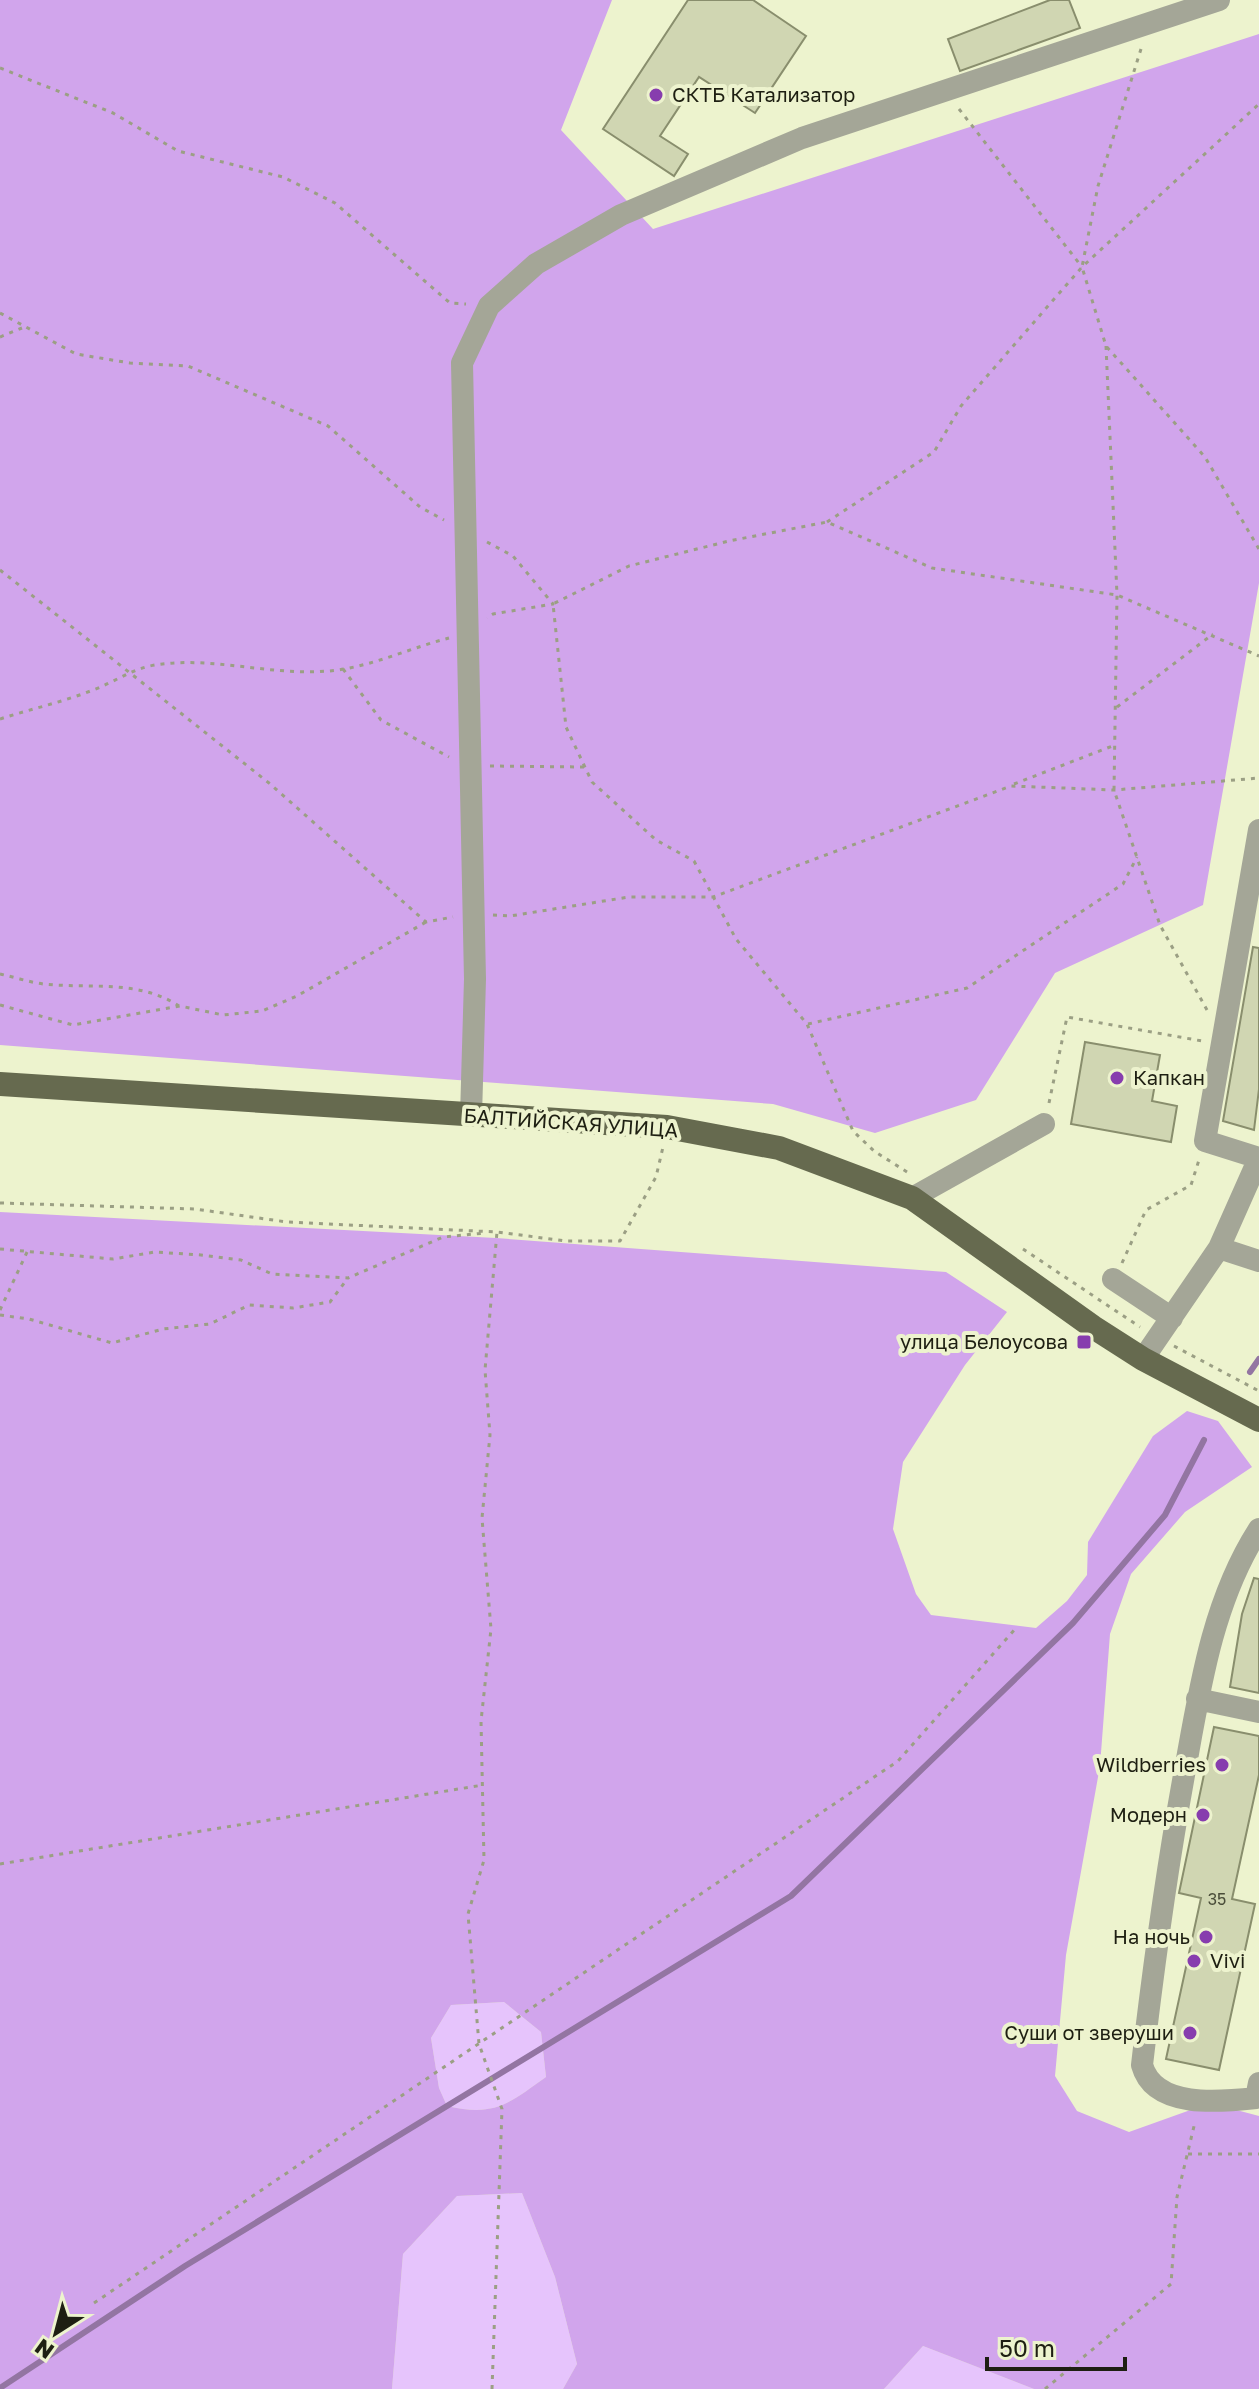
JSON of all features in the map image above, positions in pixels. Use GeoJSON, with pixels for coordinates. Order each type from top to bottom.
{"type":"FeatureCollection","features":[{"type":"Feature","properties":{"kind":"main road","name":"БАЛТИЙСКАЯ УЛИЦА"},"geometry":{"type":"LineString","coordinates":[[0,1084],[667,1127],[779,1148],[922,1192],[1143,1359],[1259,1420]]}},
{"type":"Feature","properties":{"kind":"street"},"geometry":{"type":"LineString","coordinates":[[471,1116],[472,914],[462,363],[489,306],[536,264],[621,215],[802,138],[1219,0]]}},
{"type":"Feature","properties":{"kind":"street"},"geometry":{"type":"LineString","coordinates":[[1143,1359],[1219,1248],[1259,1158],[1205,1141],[1259,830]]}},
{"type":"Feature","properties":{"kind":"street"},"geometry":{"type":"LineString","coordinates":[[922,1192],[1044,1124]]}},
{"type":"Feature","properties":{"kind":"street"},"geometry":{"type":"LineString","coordinates":[[1219,1248],[1259,1250]]}},
{"type":"Feature","properties":{"kind":"street"},"geometry":{"type":"LineString","coordinates":[[1219,1248],[1259,1261]]}},
{"type":"Feature","properties":{"kind":"street"},"geometry":{"type":"LineString","coordinates":[[1113,1279],[1172,1318]]}},
{"type":"Feature","properties":{"kind":"street"},"geometry":{"type":"LineString","coordinates":[[1258,2093],[1224,2101],[1166,2094],[1146,2078],[1142,2065],[1156,1939],[1203,1668],[1233,1573],[1259,1529]]}},
{"type":"Feature","properties":{"kind":"street"},"geometry":{"type":"LineString","coordinates":[[1197,1699],[1259,1712]]}},
{"type":"Feature","properties":{"kind":"path"},"geometry":{"type":"LineString","coordinates":[[1082,267],[1098,186],[1149,21]]}},
{"type":"Feature","properties":{"kind":"path"},"geometry":{"type":"LineString","coordinates":[[0,68],[113,113],[178,151],[283,177],[335,203],[450,303],[489,306]]}},
{"type":"Feature","properties":{"kind":"path"},"geometry":{"type":"LineString","coordinates":[[944,90],[1082,267],[1106,346],[1117,595],[1114,790],[1160,925],[1222,1041]]}},
{"type":"Feature","properties":{"kind":"path"},"geometry":{"type":"LineString","coordinates":[[0,719],[98,689],[128,672],[197,662],[279,671],[343,669],[467,633],[493,614],[553,604],[629,566],[729,541],[827,522],[934,452],[961,406],[1082,267],[1259,104]]}},
{"type":"Feature","properties":{"kind":"path"},"geometry":{"type":"LineString","coordinates":[[0,313],[76,354],[130,363],[188,366],[328,426],[420,507],[513,556],[553,604],[566,727],[592,782],[656,840],[694,861],[736,939],[807,1024],[853,1131],[922,1192]]}},
{"type":"Feature","properties":{"kind":"path"},"geometry":{"type":"LineString","coordinates":[[0,337],[23,328]]}},
{"type":"Feature","properties":{"kind":"path"},"geometry":{"type":"LineString","coordinates":[[1106,346],[1205,457],[1259,549]]}},
{"type":"Feature","properties":{"kind":"path"},"geometry":{"type":"LineString","coordinates":[[827,522],[932,568],[1117,595],[1259,656]]}},
{"type":"Feature","properties":{"kind":"path"},"geometry":{"type":"LineString","coordinates":[[0,570],[269,783],[426,922]]}},
{"type":"Feature","properties":{"kind":"path"},"geometry":{"type":"LineString","coordinates":[[1116,707],[1213,634]]}},
{"type":"Feature","properties":{"kind":"path"},"geometry":{"type":"LineString","coordinates":[[343,669],[381,720],[440,753],[470,765],[585,767]]}},
{"type":"Feature","properties":{"kind":"path"},"geometry":{"type":"LineString","coordinates":[[0,974],[43,984],[104,985],[160,993],[180,1006],[223,1015],[262,1011],[297,996],[426,922],[472,914],[510,916],[629,897],[713,897],[1115,745]]}},
{"type":"Feature","properties":{"kind":"path"},"geometry":{"type":"LineString","coordinates":[[1011,786],[1114,790],[1259,778]]}},
{"type":"Feature","properties":{"kind":"path"},"geometry":{"type":"LineString","coordinates":[[807,1024],[967,988],[1123,884],[1137,857]]}},
{"type":"Feature","properties":{"kind":"path"},"geometry":{"type":"LineString","coordinates":[[0,1005],[73,1025],[180,1006]]}},
{"type":"Feature","properties":{"kind":"path"},"geometry":{"type":"LineString","coordinates":[[1044,1124],[1067,1017],[1222,1041]]}},
{"type":"Feature","properties":{"kind":"path"},"geometry":{"type":"LineString","coordinates":[[0,1203],[195,1209],[287,1222],[497,1232],[566,1241],[620,1241],[656,1177],[667,1127]]}},
{"type":"Feature","properties":{"kind":"path"},"geometry":{"type":"LineString","coordinates":[[1113,1279],[1146,1210],[1191,1185],[1205,1141]]}},
{"type":"Feature","properties":{"kind":"path"},"geometry":{"type":"LineString","coordinates":[[0,1249],[113,1259],[155,1252],[201,1255],[241,1260],[272,1274],[348,1278],[443,1237],[497,1232]]}},
{"type":"Feature","properties":{"kind":"path"},"geometry":{"type":"LineString","coordinates":[[492,2389],[502,2109],[479,2044],[468,1914],[484,1860],[481,1721],[491,1629],[482,1518],[490,1435],[485,1370],[497,1232]]}},
{"type":"Feature","properties":{"kind":"path"},"geometry":{"type":"LineString","coordinates":[[1018,1246],[1159,1338],[1259,1391]]}},
{"type":"Feature","properties":{"kind":"path"},"geometry":{"type":"LineString","coordinates":[[28,1250],[0,1312],[112,1343],[163,1329],[210,1324],[249,1305],[293,1308],[330,1302],[348,1278]]}},
{"type":"Feature","properties":{"kind":"path"},"geometry":{"type":"LineString","coordinates":[[94,2303],[898,1761],[1017,1627]]}},
{"type":"Feature","properties":{"kind":"path"},"geometry":{"type":"LineString","coordinates":[[0,1864],[483,1785]]}},
{"type":"Feature","properties":{"kind":"path"},"geometry":{"type":"LineString","coordinates":[[1045,2389],[1171,2284],[1177,2197],[1201,2099]]}},
{"type":"Feature","properties":{"kind":"path"},"geometry":{"type":"LineString","coordinates":[[1188,2154],[1259,2154]]}},
{"type":"Feature","properties":{"kind":"shaded area"},"geometry":{"type":"Polygon","coordinates":[[[0,0],[612,0],[561,130],[653,229],[1259,34],[1259,583],[1203,905],[1055,973],[976,1100],[875,1133],[773,1104],[0,1045],[0,0]]]}},
{"type":"Feature","properties":{"kind":"shaded area"},"geometry":{"type":"Polygon","coordinates":[[[0,1212],[496,1238],[946,1272],[1007,1312],[965,1365],[903,1462],[893,1529],[916,1594],[931,1615],[1036,1628],[1067,1601],[1087,1575],[1088,1542],[1153,1436],[1187,1411],[1218,1421],[1252,1467],[1185,1512],[1131,1574],[1110,1634],[1100,1766],[1066,1955],[1055,2076],[1077,2111],[1129,2132],[1210,2103],[1259,2116],[1259,2389],[1034,2389],[923,2346],[884,2389],[563,2389],[577,2364],[555,2277],[522,2193],[457,2196],[403,2254],[392,2389],[0,2389],[0,1212]],[[504,2002],[451,2005],[431,2038],[439,2088],[447,2106],[477,2110],[500,2106],[546,2077],[541,2032],[504,2002]]]}},
{"type":"Feature","properties":{"kind":"shaded area"},"geometry":{"type":"Polygon","coordinates":[[[504,2002],[541,2032],[546,2077],[500,2106],[477,2110],[447,2106],[439,2088],[431,2038],[451,2005],[504,2002]]]}},
{"type":"Feature","properties":{"kind":"shaded area"},"geometry":{"type":"Polygon","coordinates":[[[522,2193],[555,2277],[577,2364],[563,2389],[392,2389],[403,2254],[457,2196],[522,2193]]]}},
{"type":"Feature","properties":{"kind":"shaded area"},"geometry":{"type":"Polygon","coordinates":[[[923,2346],[1034,2389],[884,2389],[923,2346]]]}},
{"type":"Feature","properties":{"kind":"building","name":"СКТБ Катализатор"},"geometry":{"type":"Polygon","coordinates":[[[688,0],[753,0],[806,36],[755,113],[699,77],[660,136],[688,154],[674,176],[603,129],[688,0]]]}},
{"type":"Feature","properties":{"kind":"building"},"geometry":{"type":"Polygon","coordinates":[[[1050,0],[1069,0],[1080,28],[960,71],[948,39],[1050,0]]]}},
{"type":"Feature","properties":{"kind":"building"},"geometry":{"type":"Polygon","coordinates":[[[1253,947],[1259,948],[1259,1089],[1254,1130],[1223,1121],[1253,947]]]}},
{"type":"Feature","properties":{"kind":"building","name":"Капкан"},"geometry":{"type":"Polygon","coordinates":[[[1085,1042],[1160,1055],[1152,1101],[1177,1106],[1171,1142],[1071,1124],[1085,1042]]]}},
{"type":"Feature","properties":{"kind":"building"},"geometry":{"type":"Polygon","coordinates":[[[1254,1578],[1259,1579],[1259,1693],[1230,1687],[1242,1614],[1254,1578]]]}},
{"type":"Feature","properties":{"kind":"building"},"geometry":{"type":"Polygon","coordinates":[[[1214,1727],[1259,1736],[1259,1775],[1232,1899],[1255,1904],[1219,2070],[1166,2059],[1201,1898],[1179,1893],[1214,1727]]]}},
{"type":"Feature","properties":{"kind":"waterway"},"geometry":{"type":"LineString","coordinates":[[1250,1372],[1259,1359]]}},
{"type":"Feature","properties":{"kind":"waterway"},"geometry":{"type":"LineString","coordinates":[[0,2388],[185,2266],[791,1896],[1073,1623],[1165,1515],[1204,1440]]}},
{"type":"Feature","properties":{"kind":"place","name":"СКТБ Катализатор"},"geometry":{"type":"Point","coordinates":[656,95]}},
{"type":"Feature","properties":{"kind":"place","name":"Капкан"},"geometry":{"type":"Point","coordinates":[1117,1078]}},
{"type":"Feature","properties":{"kind":"place","name":"улица Белоусова"},"geometry":{"type":"Point","coordinates":[1084,1342]}},
{"type":"Feature","properties":{"kind":"place","name":"Wildberries"},"geometry":{"type":"Point","coordinates":[1222,1765]}},
{"type":"Feature","properties":{"kind":"place","name":"Модерн"},"geometry":{"type":"Point","coordinates":[1203,1815]}},
{"type":"Feature","properties":{"kind":"place","name":"На ночь"},"geometry":{"type":"Point","coordinates":[1206,1937]}},
{"type":"Feature","properties":{"kind":"place","name":"Vivi"},"geometry":{"type":"Point","coordinates":[1194,1961]}},
{"type":"Feature","properties":{"kind":"place","name":"Суши от зверуши"},"geometry":{"type":"Point","coordinates":[1190,2033]}}]}
